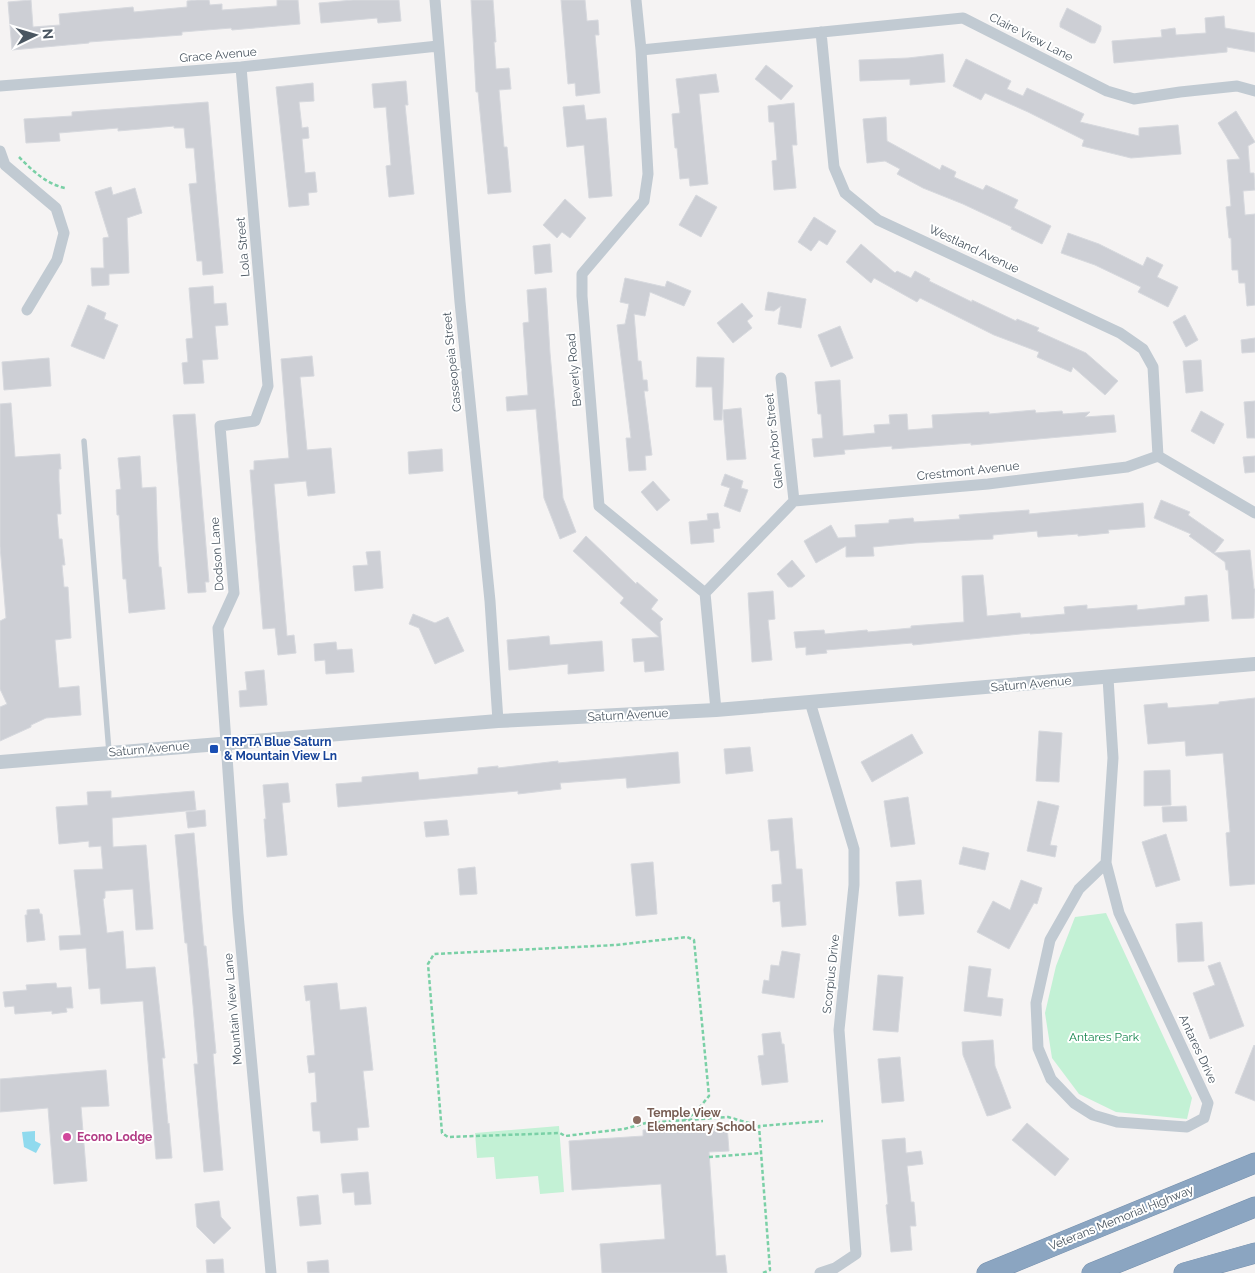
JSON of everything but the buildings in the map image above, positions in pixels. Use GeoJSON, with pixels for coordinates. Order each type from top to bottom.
{"type":"FeatureCollection","features":[{"type":"Feature","properties":{"kind":"highway","name":"Veterans Memorial Highway"},"geometry":{"type":"LineString","coordinates":[[987,1273],[1255,1163]]}},
{"type":"Feature","properties":{"kind":"highway"},"geometry":{"type":"LineString","coordinates":[[1092,1273],[1255,1207]]}},
{"type":"Feature","properties":{"kind":"highway"},"geometry":{"type":"LineString","coordinates":[[1184,1273],[1255,1253]]}},
{"type":"Feature","properties":{"kind":"street","name":"Casseopeia Street"},"geometry":{"type":"LineString","coordinates":[[435,0],[461,311],[490,601],[498,721]]}},
{"type":"Feature","properties":{"kind":"street","name":"Beverly Road"},"geometry":{"type":"LineString","coordinates":[[636,0],[641,50],[648,174],[644,201],[582,274],[582,296],[599,506],[705,593]]}},
{"type":"Feature","properties":{"kind":"street","name":"Claire View Lane"},"geometry":{"type":"LineString","coordinates":[[641,50],[963,18],[1107,91],[1134,99],[1237,86],[1255,91]]}},
{"type":"Feature","properties":{"kind":"street","name":"Westland Avenue"},"geometry":{"type":"LineString","coordinates":[[820,32],[834,166],[845,193],[878,220],[1120,333],[1143,349],[1154,367],[1158,456]]}},
{"type":"Feature","properties":{"kind":"street","name":"Grace Avenue"},"geometry":{"type":"LineString","coordinates":[[0,86],[241,67],[438,46]]}},
{"type":"Feature","properties":{"kind":"street","name":"Lola Street"},"geometry":{"type":"LineString","coordinates":[[241,67],[268,386],[255,421]]}},
{"type":"Feature","properties":{"kind":"street"},"geometry":{"type":"LineString","coordinates":[[0,152],[4,165],[56,208],[64,233],[57,260],[27,310]]}},
{"type":"Feature","properties":{"kind":"street","name":"Glen Arbor Street"},"geometry":{"type":"LineString","coordinates":[[781,378],[794,502]]}},
{"type":"Feature","properties":{"kind":"street","name":"Dodson Lane"},"geometry":{"type":"LineString","coordinates":[[226,743],[218,628],[234,593],[220,426],[255,421]]}},
{"type":"Feature","properties":{"kind":"street","name":"Crestmont Avenue"},"geometry":{"type":"LineString","coordinates":[[794,502],[988,484],[1127,467],[1158,456]]}},
{"type":"Feature","properties":{"kind":"street"},"geometry":{"type":"LineString","coordinates":[[1158,456],[1255,513]]}},
{"type":"Feature","properties":{"kind":"street"},"geometry":{"type":"LineString","coordinates":[[716,710],[705,593],[794,502]]}},
{"type":"Feature","properties":{"kind":"street","name":"Saturn Avenue"},"geometry":{"type":"LineString","coordinates":[[0,762],[498,721],[716,710],[1255,664]]}},
{"type":"Feature","properties":{"kind":"street","name":"Antares Drive"},"geometry":{"type":"LineString","coordinates":[[1106,863],[1079,889],[1050,940],[1036,1003],[1038,1048],[1051,1079],[1074,1103],[1093,1115],[1117,1122],[1187,1127],[1204,1118],[1208,1103],[1119,913],[1106,863],[1113,758],[1108,678]]}},
{"type":"Feature","properties":{"kind":"street","name":"Scorpius Drive"},"geometry":{"type":"LineString","coordinates":[[810,702],[854,849],[854,885],[839,1030],[856,1254],[835,1268],[820,1273]]}},
{"type":"Feature","properties":{"kind":"street","name":"Mountain View Lane"},"geometry":{"type":"LineString","coordinates":[[226,743],[239,923],[271,1273]]}},
{"type":"Feature","properties":{"kind":"lane"},"geometry":{"type":"LineString","coordinates":[[84,441],[109,752]]}},
{"type":"Feature","properties":{"kind":"path"},"geometry":{"type":"LineString","coordinates":[[19,157],[54,185],[65,188]]}},
{"type":"Feature","properties":{"kind":"path"},"geometry":{"type":"LineString","coordinates":[[684,1120],[695,1114],[709,1096],[694,940],[687,937],[616,945],[434,954],[428,964],[442,1133],[448,1137],[560,1133],[565,1136],[624,1129],[646,1123],[728,1117],[759,1126],[823,1120]]}},
{"type":"Feature","properties":{"kind":"path"},"geometry":{"type":"LineString","coordinates":[[759,1126],[770,1270],[763,1273]]}},
{"type":"Feature","properties":{"kind":"path"},"geometry":{"type":"LineString","coordinates":[[710,1157],[760,1153]]}},
{"type":"Feature","properties":{"kind":"green space","name":"Antares Park"},"geometry":{"type":"Polygon","coordinates":[[[1106,913],[1192,1098],[1187,1119],[1116,1112],[1079,1094],[1052,1058],[1045,1013],[1056,966],[1075,917],[1106,913]]]}},
{"type":"Feature","properties":{"kind":"green space"},"geometry":{"type":"Polygon","coordinates":[[[559,1126],[564,1192],[540,1194],[538,1176],[496,1179],[494,1157],[477,1158],[475,1133],[559,1126]]]}},
{"type":"Feature","properties":{"kind":"water"},"geometry":{"type":"Polygon","coordinates":[[[35,1131],[35,1141],[41,1144],[36,1153],[24,1147],[22,1132],[35,1131]]]}},
{"type":"Feature","properties":{"kind":"place","name":"TRPTA Blue Saturn & Mountain View Ln"},"geometry":{"type":"Point","coordinates":[214,749]}},
{"type":"Feature","properties":{"kind":"place","name":"Temple View Elementary School"},"geometry":{"type":"Point","coordinates":[637,1120]}},
{"type":"Feature","properties":{"kind":"place","name":"Econo Lodge"},"geometry":{"type":"Point","coordinates":[67,1137]}}]}
